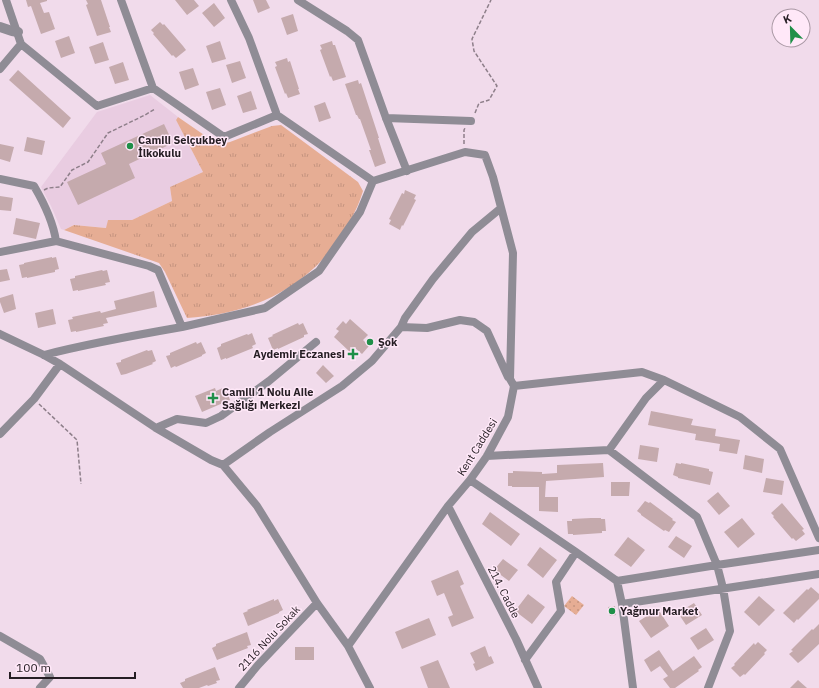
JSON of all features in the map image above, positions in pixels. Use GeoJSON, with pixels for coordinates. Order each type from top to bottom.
{"type":"FeatureCollection","features":[{"type":"Feature","properties":{"kind":"street"},"geometry":{"type":"LineString","coordinates":[[6,0],[21,44],[97,106],[153,88]]}},
{"type":"Feature","properties":{"kind":"street"},"geometry":{"type":"LineString","coordinates":[[121,0],[153,88],[224,137],[278,115]]}},
{"type":"Feature","properties":{"kind":"street"},"geometry":{"type":"LineString","coordinates":[[231,0],[249,38],[278,115],[373,181]]}},
{"type":"Feature","properties":{"kind":"street"},"geometry":{"type":"LineString","coordinates":[[298,0],[347,31],[358,40],[407,171]]}},
{"type":"Feature","properties":{"kind":"street"},"geometry":{"type":"LineString","coordinates":[[0,27],[18,32]]}},
{"type":"Feature","properties":{"kind":"street"},"geometry":{"type":"LineString","coordinates":[[0,69],[21,44]]}},
{"type":"Feature","properties":{"kind":"street"},"geometry":{"type":"LineString","coordinates":[[386,118],[471,121]]}},
{"type":"Feature","properties":{"kind":"street"},"geometry":{"type":"LineString","coordinates":[[373,181],[465,152]]}},
{"type":"Feature","properties":{"kind":"street","name":"Kent Caddesi"},"geometry":{"type":"LineString","coordinates":[[348,646],[448,506],[470,480],[487,456],[508,417],[512,383],[512,253],[493,177],[485,155],[465,152]]}},
{"type":"Feature","properties":{"kind":"street"},"geometry":{"type":"LineString","coordinates":[[0,179],[34,186],[42,200],[54,230],[56,241]]}},
{"type":"Feature","properties":{"kind":"street"},"geometry":{"type":"LineString","coordinates":[[44,355],[123,337],[182,327],[265,308],[319,271],[360,212],[373,181]]}},
{"type":"Feature","properties":{"kind":"street"},"geometry":{"type":"LineString","coordinates":[[223,465],[270,432],[342,386],[372,361],[400,327],[433,279],[472,232],[501,208]]}},
{"type":"Feature","properties":{"kind":"street"},"geometry":{"type":"LineString","coordinates":[[0,252],[56,241],[149,266],[158,270],[182,327]]}},
{"type":"Feature","properties":{"kind":"street"},"geometry":{"type":"LineString","coordinates":[[400,327],[427,328],[460,320],[474,322],[487,331],[512,383],[642,372],[664,380],[740,417],[780,449],[819,538]]}},
{"type":"Feature","properties":{"kind":"street"},"geometry":{"type":"LineString","coordinates":[[0,334],[60,364],[156,428],[211,460],[223,465],[257,506],[317,603],[348,646],[370,688]]}},
{"type":"Feature","properties":{"kind":"street"},"geometry":{"type":"LineString","coordinates":[[156,428],[177,419],[206,423],[216,418],[268,381],[316,342]]}},
{"type":"Feature","properties":{"kind":"street"},"geometry":{"type":"LineString","coordinates":[[0,434],[34,399],[60,364]]}},
{"type":"Feature","properties":{"kind":"street"},"geometry":{"type":"LineString","coordinates":[[609,450],[646,398],[664,380]]}},
{"type":"Feature","properties":{"kind":"street"},"geometry":{"type":"LineString","coordinates":[[487,456],[609,450],[697,516],[716,565],[723,588],[730,631],[708,688]]}},
{"type":"Feature","properties":{"kind":"street"},"geometry":{"type":"LineString","coordinates":[[470,480],[617,581],[622,604],[633,688]]}},
{"type":"Feature","properties":{"kind":"street","name":"214. Cadde"},"geometry":{"type":"LineString","coordinates":[[448,506],[516,639],[538,688]]}},
{"type":"Feature","properties":{"kind":"street"},"geometry":{"type":"LineString","coordinates":[[617,581],[819,550]]}},
{"type":"Feature","properties":{"kind":"street"},"geometry":{"type":"LineString","coordinates":[[525,660],[561,611],[556,582],[576,552]]}},
{"type":"Feature","properties":{"kind":"street"},"geometry":{"type":"LineString","coordinates":[[622,604],[819,574]]}},
{"type":"Feature","properties":{"kind":"street","name":"2116 Nolu Sokak"},"geometry":{"type":"LineString","coordinates":[[239,688],[258,665],[317,603]]}},
{"type":"Feature","properties":{"kind":"street"},"geometry":{"type":"LineString","coordinates":[[0,636],[40,659],[50,677],[40,688]]}},
{"type":"Feature","properties":{"kind":"path"},"geometry":{"type":"LineString","coordinates":[[465,152],[464,130],[471,121],[479,103],[489,100],[497,86],[474,51],[472,39],[490,0]]}},
{"type":"Feature","properties":{"kind":"path"},"geometry":{"type":"LineString","coordinates":[[38,193],[48,188],[60,187],[72,170],[88,162],[108,133],[146,115],[155,109]]}},
{"type":"Feature","properties":{"kind":"path"},"geometry":{"type":"LineString","coordinates":[[34,399],[78,440],[81,484]]}},
{"type":"Feature","properties":{"kind":"shaded area","name":"Camili Selçukbey İlkokulu"},"geometry":{"type":"Polygon","coordinates":[[[150,95],[178,117],[176,120],[203,172],[170,187],[172,201],[132,220],[108,220],[107,228],[74,225],[64,230],[61,229],[41,187],[97,112],[150,95]]]}},
{"type":"Feature","properties":{"kind":"green space"},"geometry":{"type":"Polygon","coordinates":[[[178,117],[220,144],[230,142],[272,126],[281,125],[358,182],[363,191],[348,224],[323,259],[309,273],[278,294],[261,302],[225,313],[187,318],[165,272],[159,263],[64,230],[74,225],[106,228],[108,220],[132,220],[172,201],[170,187],[203,172],[176,120],[178,117]]]}},
{"type":"Feature","properties":{"kind":"green space"},"geometry":{"type":"Polygon","coordinates":[[[572,596],[584,605],[576,615],[564,606],[572,596]]]}},
{"type":"Feature","properties":{"kind":"building"},"geometry":{"type":"Polygon","coordinates":[[[26,0],[47,0],[40,3],[44,13],[49,12],[55,29],[41,34],[31,6],[28,7],[26,0]]]}},
{"type":"Feature","properties":{"kind":"building"},"geometry":{"type":"Polygon","coordinates":[[[86,0],[101,0],[111,32],[97,36],[86,5],[88,4],[86,0]]]}},
{"type":"Feature","properties":{"kind":"building"},"geometry":{"type":"Polygon","coordinates":[[[175,0],[194,0],[199,6],[187,15],[175,0]]]}},
{"type":"Feature","properties":{"kind":"building"},"geometry":{"type":"Polygon","coordinates":[[[253,0],[266,0],[270,8],[258,13],[253,0]]]}},
{"type":"Feature","properties":{"kind":"building"},"geometry":{"type":"Polygon","coordinates":[[[214,3],[225,18],[214,27],[202,13],[214,3]]]}},
{"type":"Feature","properties":{"kind":"building"},"geometry":{"type":"Polygon","coordinates":[[[293,14],[298,31],[287,35],[281,18],[293,14]]]}},
{"type":"Feature","properties":{"kind":"building"},"geometry":{"type":"Polygon","coordinates":[[[160,22],[163,25],[164,24],[186,50],[176,58],[173,55],[172,56],[151,30],[160,22]]]}},
{"type":"Feature","properties":{"kind":"building"},"geometry":{"type":"Polygon","coordinates":[[[69,36],[75,53],[61,58],[55,41],[69,36]]]}},
{"type":"Feature","properties":{"kind":"building"},"geometry":{"type":"Polygon","coordinates":[[[220,41],[226,59],[212,63],[206,46],[220,41]]]}},
{"type":"Feature","properties":{"kind":"building"},"geometry":{"type":"Polygon","coordinates":[[[332,41],[333,45],[335,45],[346,77],[333,81],[331,76],[330,77],[320,50],[322,49],[320,45],[332,41]]]}},
{"type":"Feature","properties":{"kind":"building"},"geometry":{"type":"Polygon","coordinates":[[[103,42],[109,60],[95,64],[89,47],[103,42]]]}},
{"type":"Feature","properties":{"kind":"building"},"geometry":{"type":"Polygon","coordinates":[[[287,58],[288,62],[290,61],[300,94],[288,98],[286,93],[285,94],[275,67],[277,66],[275,62],[287,58]]]}},
{"type":"Feature","properties":{"kind":"building"},"geometry":{"type":"Polygon","coordinates":[[[240,61],[246,78],[232,83],[226,65],[240,61]]]}},
{"type":"Feature","properties":{"kind":"building"},"geometry":{"type":"Polygon","coordinates":[[[123,62],[129,80],[115,84],[109,67],[123,62]]]}},
{"type":"Feature","properties":{"kind":"building"},"geometry":{"type":"Polygon","coordinates":[[[193,68],[199,85],[185,90],[179,72],[193,68]]]}},
{"type":"Feature","properties":{"kind":"building"},"geometry":{"type":"Polygon","coordinates":[[[18,70],[71,118],[63,128],[9,80],[18,70]]]}},
{"type":"Feature","properties":{"kind":"building"},"geometry":{"type":"Polygon","coordinates":[[[358,80],[359,84],[361,83],[386,163],[375,167],[369,150],[371,150],[360,119],[356,115],[345,84],[358,80]]]}},
{"type":"Feature","properties":{"kind":"building"},"geometry":{"type":"Polygon","coordinates":[[[220,88],[226,105],[212,110],[206,92],[220,88]]]}},
{"type":"Feature","properties":{"kind":"building"},"geometry":{"type":"Polygon","coordinates":[[[251,91],[257,109],[243,113],[237,96],[251,91]]]}},
{"type":"Feature","properties":{"kind":"building"},"geometry":{"type":"Polygon","coordinates":[[[325,102],[331,118],[319,122],[314,106],[325,102]]]}},
{"type":"Feature","properties":{"kind":"building"},"geometry":{"type":"Polygon","coordinates":[[[164,124],[173,143],[129,164],[135,178],[78,205],[67,182],[106,164],[101,153],[164,124]]]}},
{"type":"Feature","properties":{"kind":"building"},"geometry":{"type":"Polygon","coordinates":[[[27,137],[45,141],[42,155],[24,151],[27,137]]]}},
{"type":"Feature","properties":{"kind":"building"},"geometry":{"type":"Polygon","coordinates":[[[0,144],[14,147],[10,162],[0,159],[0,144]]]}},
{"type":"Feature","properties":{"kind":"building"},"geometry":{"type":"Polygon","coordinates":[[[405,190],[416,195],[414,199],[416,200],[400,230],[389,224],[391,220],[389,219],[405,190]]]}},
{"type":"Feature","properties":{"kind":"building"},"geometry":{"type":"Polygon","coordinates":[[[0,196],[13,198],[11,211],[0,210],[0,196]]]}},
{"type":"Feature","properties":{"kind":"building"},"geometry":{"type":"Polygon","coordinates":[[[16,218],[40,223],[36,239],[13,234],[16,218]]]}},
{"type":"Feature","properties":{"kind":"building"},"geometry":{"type":"Polygon","coordinates":[[[56,257],[59,269],[55,270],[55,272],[22,278],[19,265],[56,257]]]}},
{"type":"Feature","properties":{"kind":"building"},"geometry":{"type":"Polygon","coordinates":[[[7,269],[10,280],[0,282],[0,270],[7,269]]]}},
{"type":"Feature","properties":{"kind":"building"},"geometry":{"type":"Polygon","coordinates":[[[107,270],[110,282],[105,283],[106,285],[73,291],[70,279],[75,278],[75,276],[107,270]]]}},
{"type":"Feature","properties":{"kind":"building"},"geometry":{"type":"Polygon","coordinates":[[[154,291],[157,307],[106,318],[108,323],[103,324],[104,326],[71,332],[68,320],[73,319],[72,317],[100,311],[101,313],[116,309],[114,301],[154,291]]]}},
{"type":"Feature","properties":{"kind":"building"},"geometry":{"type":"Polygon","coordinates":[[[13,294],[16,309],[4,313],[0,298],[13,294]]]}},
{"type":"Feature","properties":{"kind":"building"},"geometry":{"type":"Polygon","coordinates":[[[53,309],[56,324],[38,328],[35,313],[53,309]]]}},
{"type":"Feature","properties":{"kind":"building"},"geometry":{"type":"Polygon","coordinates":[[[350,319],[368,335],[363,340],[369,346],[362,354],[354,347],[350,352],[334,337],[339,331],[336,329],[343,321],[346,324],[350,319]]]}},
{"type":"Feature","properties":{"kind":"building"},"geometry":{"type":"Polygon","coordinates":[[[298,323],[299,325],[303,323],[308,334],[273,350],[268,338],[298,323]]]}},
{"type":"Feature","properties":{"kind":"building"},"geometry":{"type":"Polygon","coordinates":[[[252,333],[256,344],[252,346],[253,348],[221,360],[217,348],[221,346],[221,344],[252,333]]]}},
{"type":"Feature","properties":{"kind":"building"},"geometry":{"type":"Polygon","coordinates":[[[196,342],[197,344],[201,342],[206,353],[171,368],[166,356],[196,342]]]}},
{"type":"Feature","properties":{"kind":"building"},"geometry":{"type":"Polygon","coordinates":[[[147,350],[152,350],[156,361],[152,363],[153,364],[121,375],[116,363],[147,350]]]}},
{"type":"Feature","properties":{"kind":"building"},"geometry":{"type":"Polygon","coordinates":[[[323,365],[334,376],[326,383],[316,373],[323,365]]]}},
{"type":"Feature","properties":{"kind":"building","name":"Camili 1 Nolu Aile Sağlığı Merkezi"},"geometry":{"type":"Polygon","coordinates":[[[225,387],[230,400],[202,412],[195,396],[215,388],[216,391],[225,387]]]}},
{"type":"Feature","properties":{"kind":"building"},"geometry":{"type":"Polygon","coordinates":[[[651,411],[693,419],[691,425],[716,429],[715,436],[740,440],[737,454],[719,451],[720,444],[695,440],[696,434],[648,425],[651,411]]]}},
{"type":"Feature","properties":{"kind":"building"},"geometry":{"type":"Polygon","coordinates":[[[640,445],[659,448],[657,462],[638,459],[640,445]]]}},
{"type":"Feature","properties":{"kind":"building"},"geometry":{"type":"Polygon","coordinates":[[[745,455],[764,459],[762,473],[743,469],[745,455]]]}},
{"type":"Feature","properties":{"kind":"building"},"geometry":{"type":"Polygon","coordinates":[[[603,463],[604,477],[546,481],[545,497],[558,497],[558,512],[539,511],[539,487],[508,486],[508,473],[513,473],[513,471],[542,472],[542,474],[557,473],[557,465],[603,463]]]}},
{"type":"Feature","properties":{"kind":"building"},"geometry":{"type":"Polygon","coordinates":[[[676,463],[709,469],[709,471],[713,472],[710,485],[678,478],[673,475],[676,463]]]}},
{"type":"Feature","properties":{"kind":"building"},"geometry":{"type":"Polygon","coordinates":[[[766,478],[784,481],[782,495],[763,492],[766,478]]]}},
{"type":"Feature","properties":{"kind":"building"},"geometry":{"type":"Polygon","coordinates":[[[611,482],[630,482],[629,496],[611,496],[611,482]]]}},
{"type":"Feature","properties":{"kind":"building"},"geometry":{"type":"Polygon","coordinates":[[[718,492],[730,506],[719,515],[707,501],[718,492]]]}},
{"type":"Feature","properties":{"kind":"building"},"geometry":{"type":"Polygon","coordinates":[[[645,501],[650,502],[676,522],[669,532],[664,531],[637,511],[645,501]]]}},
{"type":"Feature","properties":{"kind":"building"},"geometry":{"type":"Polygon","coordinates":[[[782,503],[804,529],[802,530],[805,534],[796,541],[793,538],[792,539],[771,513],[782,503]]]}},
{"type":"Feature","properties":{"kind":"building"},"geometry":{"type":"Polygon","coordinates":[[[490,512],[520,534],[511,546],[482,524],[490,512]]]}},
{"type":"Feature","properties":{"kind":"building"},"geometry":{"type":"Polygon","coordinates":[[[742,518],[755,534],[738,548],[724,532],[742,518]]]}},
{"type":"Feature","properties":{"kind":"building"},"geometry":{"type":"Polygon","coordinates":[[[572,519],[605,519],[606,531],[602,531],[602,533],[568,534],[567,521],[572,521],[572,519]]]}},
{"type":"Feature","properties":{"kind":"building"},"geometry":{"type":"Polygon","coordinates":[[[676,536],[692,546],[684,558],[668,547],[676,536]]]}},
{"type":"Feature","properties":{"kind":"building"},"geometry":{"type":"Polygon","coordinates":[[[628,537],[645,550],[631,567],[614,555],[628,537]]]}},
{"type":"Feature","properties":{"kind":"building"},"geometry":{"type":"Polygon","coordinates":[[[540,547],[557,560],[543,578],[527,565],[540,547]]]}},
{"type":"Feature","properties":{"kind":"building"},"geometry":{"type":"Polygon","coordinates":[[[503,559],[518,570],[509,581],[494,570],[503,559]]]}},
{"type":"Feature","properties":{"kind":"building"},"geometry":{"type":"Polygon","coordinates":[[[458,570],[464,584],[460,586],[474,618],[452,627],[448,617],[453,615],[444,593],[437,596],[431,581],[458,570]]]}},
{"type":"Feature","properties":{"kind":"building"},"geometry":{"type":"Polygon","coordinates":[[[811,587],[819,594],[819,599],[794,623],[783,613],[807,589],[808,590],[811,587]]]}},
{"type":"Feature","properties":{"kind":"building"},"geometry":{"type":"Polygon","coordinates":[[[528,594],[545,607],[532,624],[515,611],[528,594]]]}},
{"type":"Feature","properties":{"kind":"building"},"geometry":{"type":"Polygon","coordinates":[[[759,596],[775,610],[759,626],[744,612],[759,596]]]}},
{"type":"Feature","properties":{"kind":"building"},"geometry":{"type":"Polygon","coordinates":[[[274,599],[274,601],[278,599],[283,610],[248,626],[243,613],[274,599]]]}},
{"type":"Feature","properties":{"kind":"building"},"geometry":{"type":"Polygon","coordinates":[[[694,603],[702,615],[686,625],[678,613],[694,603]]]}},
{"type":"Feature","properties":{"kind":"building","name":"Yağmur Market"},"geometry":{"type":"Polygon","coordinates":[[[615,606],[616,615],[610,616],[608,607],[615,606]]]}},
{"type":"Feature","properties":{"kind":"building"},"geometry":{"type":"Polygon","coordinates":[[[658,609],[669,626],[651,638],[639,621],[658,609]]]}},
{"type":"Feature","properties":{"kind":"building"},"geometry":{"type":"Polygon","coordinates":[[[429,618],[436,635],[402,649],[395,632],[429,618]]]}},
{"type":"Feature","properties":{"kind":"building"},"geometry":{"type":"Polygon","coordinates":[[[819,624],[819,644],[798,663],[789,654],[793,651],[791,650],[819,624]]]}},
{"type":"Feature","properties":{"kind":"building"},"geometry":{"type":"Polygon","coordinates":[[[706,628],[714,640],[698,650],[690,638],[706,628]]]}},
{"type":"Feature","properties":{"kind":"building"},"geometry":{"type":"Polygon","coordinates":[[[247,632],[251,645],[247,646],[248,648],[217,660],[212,648],[216,646],[216,644],[247,632]]]}},
{"type":"Feature","properties":{"kind":"building"},"geometry":{"type":"Polygon","coordinates":[[[758,642],[767,650],[764,653],[765,654],[745,675],[744,674],[740,677],[731,668],[754,643],[755,645],[758,642]]]}},
{"type":"Feature","properties":{"kind":"building"},"geometry":{"type":"Polygon","coordinates":[[[485,646],[489,657],[491,656],[494,663],[476,671],[473,664],[475,663],[470,653],[485,646]]]}},
{"type":"Feature","properties":{"kind":"building"},"geometry":{"type":"Polygon","coordinates":[[[295,647],[314,647],[314,660],[295,660],[295,647]]]}},
{"type":"Feature","properties":{"kind":"building"},"geometry":{"type":"Polygon","coordinates":[[[659,650],[673,671],[694,656],[702,667],[698,670],[699,671],[675,688],[670,688],[663,679],[668,676],[660,666],[651,672],[644,660],[659,650]]]}},
{"type":"Feature","properties":{"kind":"building"},"geometry":{"type":"Polygon","coordinates":[[[438,660],[450,688],[428,688],[420,667],[438,660]]]}},
{"type":"Feature","properties":{"kind":"building"},"geometry":{"type":"Polygon","coordinates":[[[215,667],[220,680],[216,681],[217,683],[199,688],[183,688],[180,683],[185,681],[185,679],[215,667]]]}},
{"type":"Feature","properties":{"kind":"building"},"geometry":{"type":"Polygon","coordinates":[[[798,680],[807,688],[790,688],[798,680]]]}},
{"type":"Feature","properties":{"kind":"place","name":"Camili Selçukbey İlkokulu"},"geometry":{"type":"Point","coordinates":[130,146]}},
{"type":"Feature","properties":{"kind":"place","name":"Şok"},"geometry":{"type":"Point","coordinates":[370,342]}},
{"type":"Feature","properties":{"kind":"place","name":"Aydemir Eczanesi"},"geometry":{"type":"Point","coordinates":[353,354]}},
{"type":"Feature","properties":{"kind":"place","name":"Camili 1 Nolu Aile Sağlığı Merkezi"},"geometry":{"type":"Point","coordinates":[213,398]}},
{"type":"Feature","properties":{"kind":"place","name":"Yağmur Market"},"geometry":{"type":"Point","coordinates":[612,611]}}]}
